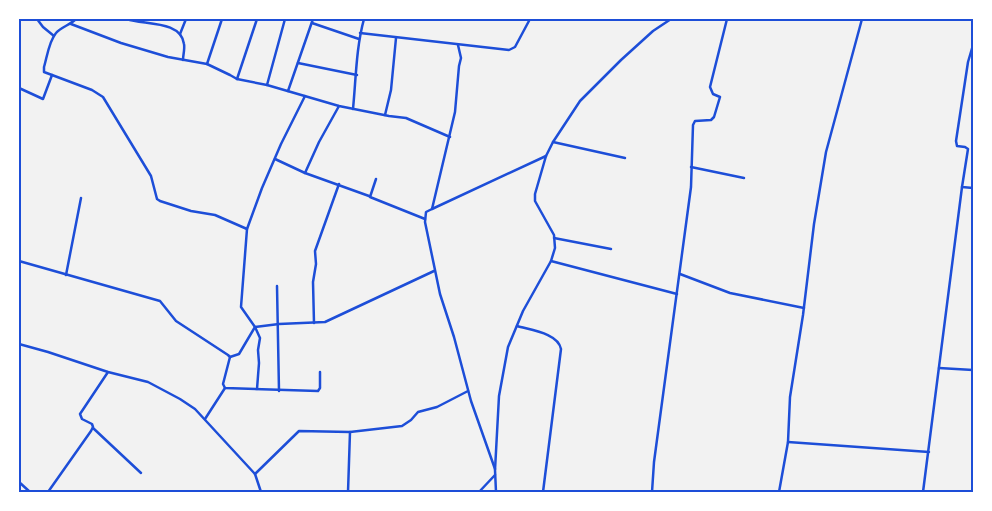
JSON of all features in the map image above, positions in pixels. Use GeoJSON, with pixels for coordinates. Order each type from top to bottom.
{"type":"FeatureCollection","features":[{"type":"Feature","properties":{"kind":"street"},"geometry":{"type":"LineString","coordinates":[[37,19],[42,28],[54,36]]}},
{"type":"Feature","properties":{"kind":"street"},"geometry":{"type":"LineString","coordinates":[[76,19],[71,24],[57,31],[44,67],[44,72],[92,90],[103,98],[151,176],[157,199],[191,211],[215,215],[247,229]]}},
{"type":"Feature","properties":{"kind":"street"},"geometry":{"type":"LineString","coordinates":[[127,19],[168,26],[180,34],[184,42],[183,60]]}},
{"type":"Feature","properties":{"kind":"street"},"geometry":{"type":"LineString","coordinates":[[155,23],[156,19]]}},
{"type":"Feature","properties":{"kind":"street"},"geometry":{"type":"LineString","coordinates":[[180,34],[186,19]]}},
{"type":"Feature","properties":{"kind":"street"},"geometry":{"type":"LineString","coordinates":[[206,64],[222,19]]}},
{"type":"Feature","properties":{"kind":"street"},"geometry":{"type":"LineString","coordinates":[[236,79],[257,19]]}},
{"type":"Feature","properties":{"kind":"street"},"geometry":{"type":"LineString","coordinates":[[266,85],[284,19]]}},
{"type":"Feature","properties":{"kind":"street"},"geometry":{"type":"LineString","coordinates":[[353,109],[357,75],[358,39],[364,19]]}},
{"type":"Feature","properties":{"kind":"street"},"geometry":{"type":"LineString","coordinates":[[360,33],[509,50],[515,47],[530,19]]}},
{"type":"Feature","properties":{"kind":"street"},"geometry":{"type":"LineString","coordinates":[[496,492],[495,470],[499,396],[503,366],[508,347],[517,326],[551,261],[555,248],[554,238],[535,202],[535,194],[546,156],[580,101],[653,31],[671,19]]}},
{"type":"Feature","properties":{"kind":"street"},"geometry":{"type":"LineString","coordinates":[[652,492],[654,462],[691,187],[692,133],[695,121],[711,120],[719,102],[720,97],[713,94],[710,87],[727,19]]}},
{"type":"Feature","properties":{"kind":"street"},"geometry":{"type":"LineString","coordinates":[[779,492],[788,442],[790,397],[826,152],[862,19]]}},
{"type":"Feature","properties":{"kind":"street"},"geometry":{"type":"LineString","coordinates":[[288,91],[312,21],[358,39]]}},
{"type":"Feature","properties":{"kind":"street"},"geometry":{"type":"LineString","coordinates":[[71,24],[168,58],[206,64],[236,79],[266,85],[339,106],[406,118],[450,137]]}},
{"type":"Feature","properties":{"kind":"street"},"geometry":{"type":"LineString","coordinates":[[385,115],[391,90],[396,38]]}},
{"type":"Feature","properties":{"kind":"street"},"geometry":{"type":"LineString","coordinates":[[432,209],[455,112],[461,58],[458,45]]}},
{"type":"Feature","properties":{"kind":"street"},"geometry":{"type":"LineString","coordinates":[[923,492],[968,149],[957,146],[956,141],[968,62],[973,45]]}},
{"type":"Feature","properties":{"kind":"street"},"geometry":{"type":"LineString","coordinates":[[298,63],[357,75]]}},
{"type":"Feature","properties":{"kind":"street"},"geometry":{"type":"LineString","coordinates":[[19,88],[43,98],[52,75]]}},
{"type":"Feature","properties":{"kind":"street"},"geometry":{"type":"LineString","coordinates":[[257,389],[260,338],[255,327],[240,307],[247,229],[275,158],[305,96]]}},
{"type":"Feature","properties":{"kind":"street"},"geometry":{"type":"LineString","coordinates":[[305,173],[319,142],[339,106]]}},
{"type":"Feature","properties":{"kind":"street"},"geometry":{"type":"LineString","coordinates":[[553,142],[625,158]]}},
{"type":"Feature","properties":{"kind":"street"},"geometry":{"type":"LineString","coordinates":[[495,470],[468,391],[434,271],[425,219],[426,212],[546,156]]}},
{"type":"Feature","properties":{"kind":"street"},"geometry":{"type":"LineString","coordinates":[[275,158],[305,173],[339,184],[425,219]]}},
{"type":"Feature","properties":{"kind":"street"},"geometry":{"type":"LineString","coordinates":[[691,167],[744,178]]}},
{"type":"Feature","properties":{"kind":"street"},"geometry":{"type":"LineString","coordinates":[[370,196],[376,179]]}},
{"type":"Feature","properties":{"kind":"street"},"geometry":{"type":"LineString","coordinates":[[314,323],[315,251],[339,184]]}},
{"type":"Feature","properties":{"kind":"street"},"geometry":{"type":"LineString","coordinates":[[962,187],[973,188]]}},
{"type":"Feature","properties":{"kind":"street"},"geometry":{"type":"LineString","coordinates":[[66,275],[81,198]]}},
{"type":"Feature","properties":{"kind":"street"},"geometry":{"type":"LineString","coordinates":[[554,238],[611,249]]}},
{"type":"Feature","properties":{"kind":"street"},"geometry":{"type":"LineString","coordinates":[[19,261],[160,301],[176,321],[224,351],[230,357]]}},
{"type":"Feature","properties":{"kind":"street"},"geometry":{"type":"LineString","coordinates":[[551,261],[677,294]]}},
{"type":"Feature","properties":{"kind":"street"},"geometry":{"type":"LineString","coordinates":[[255,327],[325,322],[434,271]]}},
{"type":"Feature","properties":{"kind":"street"},"geometry":{"type":"LineString","coordinates":[[680,274],[730,292],[804,308]]}},
{"type":"Feature","properties":{"kind":"street"},"geometry":{"type":"LineString","coordinates":[[276,286],[279,390]]}},
{"type":"Feature","properties":{"kind":"street"},"geometry":{"type":"LineString","coordinates":[[517,326],[555,339],[560,343],[543,492]]}},
{"type":"Feature","properties":{"kind":"street"},"geometry":{"type":"LineString","coordinates":[[230,357],[239,354],[255,327]]}},
{"type":"Feature","properties":{"kind":"street"},"geometry":{"type":"LineString","coordinates":[[19,344],[108,372],[148,382],[180,399],[195,409],[255,474],[261,492]]}},
{"type":"Feature","properties":{"kind":"street"},"geometry":{"type":"LineString","coordinates":[[205,419],[224,388],[223,384],[230,357]]}},
{"type":"Feature","properties":{"kind":"street"},"geometry":{"type":"LineString","coordinates":[[939,368],[973,370]]}},
{"type":"Feature","properties":{"kind":"street"},"geometry":{"type":"LineString","coordinates":[[108,372],[80,414],[141,473]]}},
{"type":"Feature","properties":{"kind":"street"},"geometry":{"type":"LineString","coordinates":[[224,388],[318,392],[320,388],[320,372]]}},
{"type":"Feature","properties":{"kind":"street"},"geometry":{"type":"LineString","coordinates":[[255,474],[299,431],[350,432],[402,426],[418,412],[437,407],[468,391]]}},
{"type":"Feature","properties":{"kind":"street"},"geometry":{"type":"LineString","coordinates":[[48,492],[93,428]]}},
{"type":"Feature","properties":{"kind":"street"},"geometry":{"type":"LineString","coordinates":[[348,492],[350,432]]}},
{"type":"Feature","properties":{"kind":"street"},"geometry":{"type":"LineString","coordinates":[[788,442],[929,452]]}},
{"type":"Feature","properties":{"kind":"street"},"geometry":{"type":"LineString","coordinates":[[479,492],[495,475]]}},
{"type":"Feature","properties":{"kind":"street"},"geometry":{"type":"LineString","coordinates":[[19,482],[30,492]]}}]}
